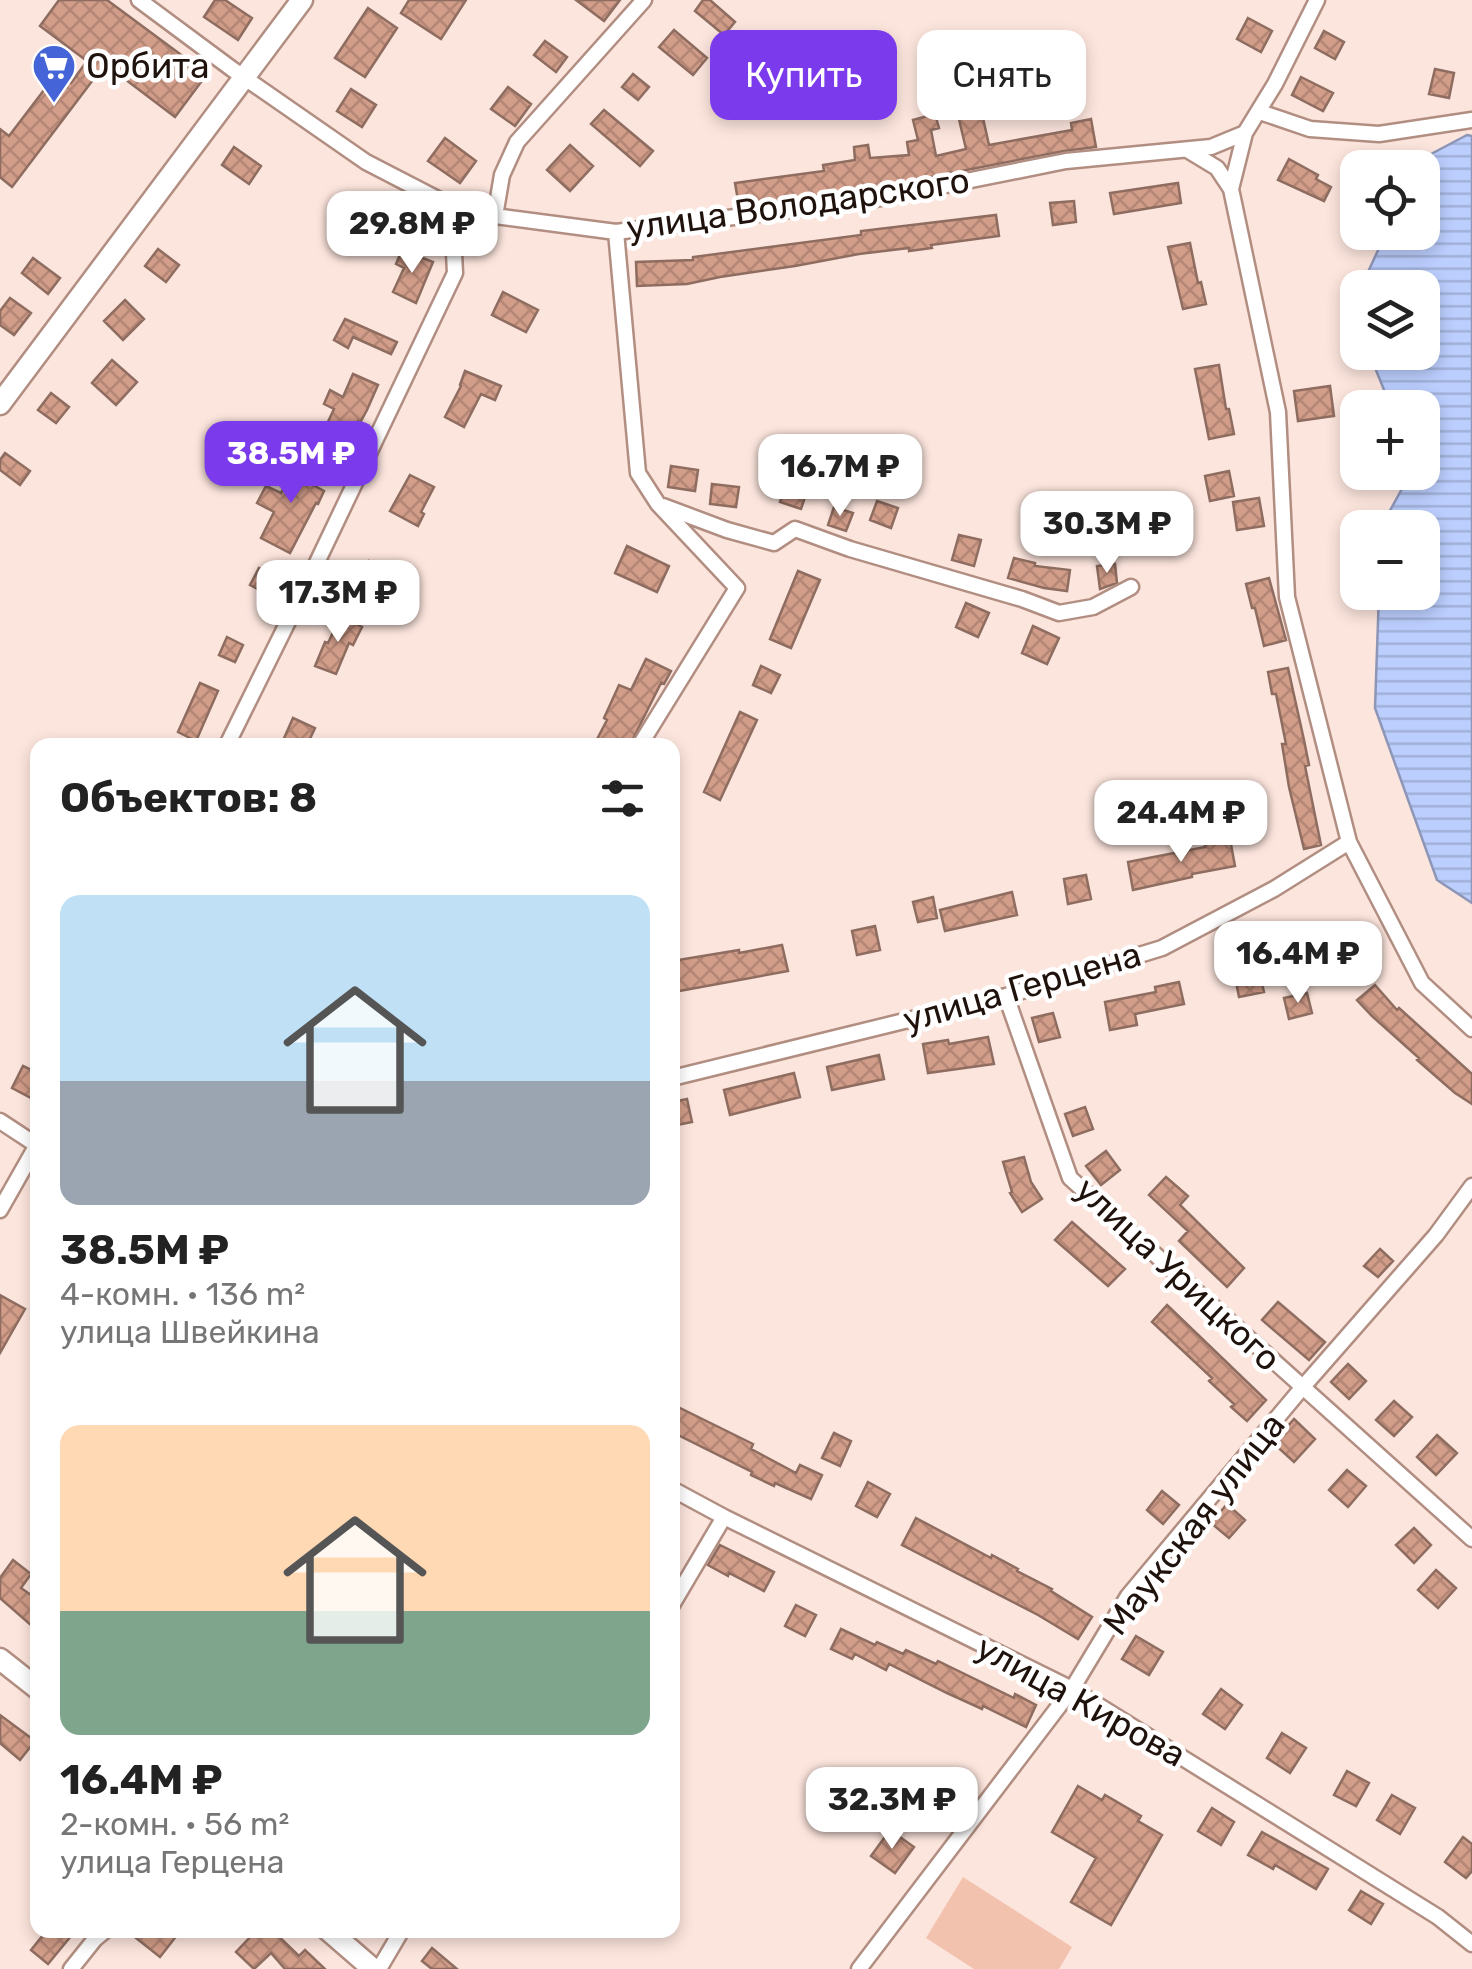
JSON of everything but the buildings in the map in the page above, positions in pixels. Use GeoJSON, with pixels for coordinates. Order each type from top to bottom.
{"type":"FeatureCollection","features":[{"type":"Feature","properties":{"kind":"main road"},"geometry":{"type":"LineString","coordinates":[[0,404],[302,0]]}},
{"type":"Feature","properties":{"kind":"main road"},"geometry":{"type":"LineString","coordinates":[[0,1659],[30,1683]]}},
{"type":"Feature","properties":{"kind":"main road"},"geometry":{"type":"LineString","coordinates":[[338,1938],[376,1969]]}},
{"type":"Feature","properties":{"kind":"street","name":"улица Володарского"},"geometry":{"type":"LineString","coordinates":[[139,0],[366,162],[457,209],[616,232],[876,199],[1066,162],[1189,151],[1245,134]]}},
{"type":"Feature","properties":{"kind":"street"},"geometry":{"type":"LineString","coordinates":[[495,216],[502,174],[517,142],[644,0]]}},
{"type":"Feature","properties":{"kind":"street"},"geometry":{"type":"LineString","coordinates":[[1317,0],[1245,134],[1232,188],[1278,412],[1287,597],[1350,842],[1422,983],[1472,1029]]}},
{"type":"Feature","properties":{"kind":"street"},"geometry":{"type":"LineString","coordinates":[[1260,112],[1310,129],[1379,134],[1472,120]]}},
{"type":"Feature","properties":{"kind":"street"},"geometry":{"type":"LineString","coordinates":[[1189,151],[1217,168],[1232,188]]}},
{"type":"Feature","properties":{"kind":"street"},"geometry":{"type":"LineString","coordinates":[[230,738],[454,273],[457,209]]}},
{"type":"Feature","properties":{"kind":"street"},"geometry":{"type":"LineString","coordinates":[[616,232],[638,473],[658,504],[737,588],[644,738]]}},
{"type":"Feature","properties":{"kind":"street"},"geometry":{"type":"LineString","coordinates":[[658,504],[727,530],[774,542],[795,528],[1022,598],[1059,614],[1092,607],[1131,587]]}},
{"type":"Feature","properties":{"kind":"street","name":"улица Герцена"},"geometry":{"type":"LineString","coordinates":[[680,1076],[1006,996],[1162,948],[1274,889],[1350,842]]}},
{"type":"Feature","properties":{"kind":"street","name":"улица Урицкого"},"geometry":{"type":"LineString","coordinates":[[1006,996],[1070,1178],[1472,1539]]}},
{"type":"Feature","properties":{"kind":"street"},"geometry":{"type":"LineString","coordinates":[[0,1121],[30,1140]]}},
{"type":"Feature","properties":{"kind":"street"},"geometry":{"type":"LineString","coordinates":[[0,1210],[30,1157]]}},
{"type":"Feature","properties":{"kind":"street","name":"Маукская улица"},"geometry":{"type":"LineString","coordinates":[[859,1969],[1072,1689],[1128,1596],[1436,1235],[1472,1186]]}},
{"type":"Feature","properties":{"kind":"street","name":"улица Кирова"},"geometry":{"type":"LineString","coordinates":[[680,1492],[1072,1689],[1438,1917],[1472,1944]]}},
{"type":"Feature","properties":{"kind":"street"},"geometry":{"type":"LineString","coordinates":[[680,1591],[724,1516]]}},
{"type":"Feature","properties":{"kind":"street"},"geometry":{"type":"LineString","coordinates":[[72,1969],[95,1938]]}},
{"type":"Feature","properties":{"kind":"street"},"geometry":{"type":"LineString","coordinates":[[376,1969],[397,1938]]}},
{"type":"Feature","properties":{"kind":"shaded area"},"geometry":{"type":"Polygon","coordinates":[[[963,1877],[1072,1947],[1059,1969],[974,1969],[926,1938],[963,1877]]]}},
{"type":"Feature","properties":{"kind":"water"},"geometry":{"type":"Polygon","coordinates":[[[1472,136],[1472,903],[1437,880],[1375,708],[1378,610],[1440,610],[1440,510],[1390,510],[1401,490],[1440,490],[1440,390],[1384,390],[1376,370],[1440,370],[1440,270],[1369,270],[1378,250],[1440,250],[1439,150],[1472,136]]]}},
{"type":"Feature","properties":{"kind":"place","name":"Орбита"},"geometry":{"type":"Point","coordinates":[54,104]}}]}
